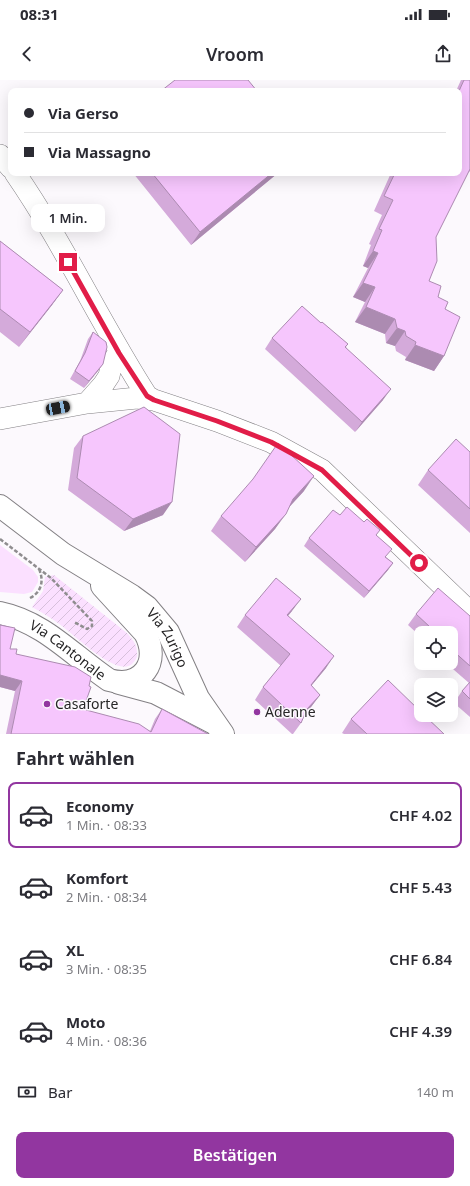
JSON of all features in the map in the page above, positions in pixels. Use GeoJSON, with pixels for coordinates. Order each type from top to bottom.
{"type":"FeatureCollection","features":[{"type":"Feature","properties":{"kind":"main road","name":"Via Zurigo"},"geometry":{"type":"LineString","coordinates":[[0,506],[63,554],[132,596],[158,619],[168,632],[198,698],[219,729]]}},
{"type":"Feature","properties":{"kind":"main road","name":"Via Cantonale"},"geometry":{"type":"LineString","coordinates":[[0,613],[17,616],[36,626],[109,680],[119,683],[133,680],[145,671],[150,662],[152,652],[150,642],[145,633],[85,567]]}},
{"type":"Feature","properties":{"kind":"main road"},"geometry":{"type":"LineString","coordinates":[[119,683],[156,693],[219,729]]}},
{"type":"Feature","properties":{"kind":"street"},"geometry":{"type":"LineString","coordinates":[[0,156],[8,165]]}},
{"type":"Feature","properties":{"kind":"street"},"geometry":{"type":"LineString","coordinates":[[17,176],[37,207],[119,353],[147,396],[154,400],[217,421],[271,442],[322,470],[470,612]]}},
{"type":"Feature","properties":{"kind":"street"},"geometry":{"type":"LineString","coordinates":[[87,403],[103,385],[108,376],[112,362],[119,353]]}},
{"type":"Feature","properties":{"kind":"street"},"geometry":{"type":"LineString","coordinates":[[0,419],[87,403],[137,398],[154,400]]}},
{"type":"Feature","properties":{"kind":"path"},"geometry":{"type":"LineString","coordinates":[[0,539],[51,578],[92,621],[92,626],[87,629],[73,622]]}},
{"type":"Feature","properties":{"kind":"path"},"geometry":{"type":"LineString","coordinates":[[35,602],[26,599],[35,595],[40,590],[42,577],[39,568]]}},
{"type":"Feature","properties":{"kind":"shaded area"},"geometry":{"type":"Polygon","coordinates":[[[0,545],[33,570],[38,577],[38,582],[32,592],[24,594],[0,592],[0,545]]]}},
{"type":"Feature","properties":{"kind":"shaded area"},"geometry":{"type":"Polygon","coordinates":[[[54,575],[127,633],[137,649],[137,656],[133,663],[126,667],[117,665],[107,660],[84,645],[65,628],[32,607],[43,591],[45,577],[54,575]]]}},
{"type":"Feature","properties":{"kind":"building"},"geometry":{"type":"Polygon","coordinates":[[[175,80],[248,80],[255,88],[165,88],[175,80]]]}},
{"type":"Feature","properties":{"kind":"building"},"geometry":{"type":"Polygon","coordinates":[[[464,80],[470,80],[470,169],[436,237],[437,261],[429,281],[441,286],[438,297],[448,302],[445,309],[460,317],[444,356],[415,345],[416,342],[406,336],[405,331],[397,328],[395,319],[366,307],[375,287],[363,283],[378,253],[373,251],[382,230],[379,229],[393,200],[384,196],[394,176],[462,176],[462,88],[460,88],[464,80]]]}},
{"type":"Feature","properties":{"kind":"building"},"geometry":{"type":"Polygon","coordinates":[[[154,176],[268,176],[200,232],[154,176]]]}},
{"type":"Feature","properties":{"kind":"building"},"geometry":{"type":"Polygon","coordinates":[[[0,241],[63,290],[30,332],[0,309],[0,241]]]}},
{"type":"Feature","properties":{"kind":"building"},"geometry":{"type":"Polygon","coordinates":[[[302,306],[348,344],[345,347],[391,389],[362,422],[272,338],[302,306]]]}},
{"type":"Feature","properties":{"kind":"building"},"geometry":{"type":"Polygon","coordinates":[[[93,332],[106,342],[107,347],[103,364],[89,381],[75,371],[85,353],[93,332]]]}},
{"type":"Feature","properties":{"kind":"building"},"geometry":{"type":"Polygon","coordinates":[[[144,407],[180,434],[172,502],[133,519],[77,478],[83,436],[144,407]]]}},
{"type":"Feature","properties":{"kind":"building"},"geometry":{"type":"Polygon","coordinates":[[[456,439],[470,452],[470,509],[428,470],[456,439]]]}},
{"type":"Feature","properties":{"kind":"building"},"geometry":{"type":"Polygon","coordinates":[[[278,443],[314,476],[293,499],[286,514],[256,547],[221,516],[253,479],[278,443]]]}},
{"type":"Feature","properties":{"kind":"building"},"geometry":{"type":"Polygon","coordinates":[[[347,507],[364,522],[367,519],[380,530],[376,535],[392,549],[385,557],[393,563],[369,591],[309,538],[333,510],[340,515],[347,507]]]}},
{"type":"Feature","properties":{"kind":"building"},"geometry":{"type":"Polygon","coordinates":[[[276,578],[301,599],[287,615],[334,656],[311,685],[320,695],[307,709],[301,723],[263,687],[290,654],[245,615],[276,578]]]}},
{"type":"Feature","properties":{"kind":"building"},"geometry":{"type":"Polygon","coordinates":[[[438,588],[470,616],[470,666],[458,655],[458,626],[429,626],[416,614],[438,588]]]}},
{"type":"Feature","properties":{"kind":"building"},"geometry":{"type":"Polygon","coordinates":[[[0,625],[15,628],[10,649],[17,649],[16,654],[75,667],[91,677],[89,686],[91,687],[86,701],[89,702],[86,710],[139,724],[151,732],[162,709],[208,734],[11,734],[22,681],[0,675],[0,625]]]}},
{"type":"Feature","properties":{"kind":"building"},"geometry":{"type":"Polygon","coordinates":[[[388,680],[414,705],[414,722],[431,722],[444,734],[367,734],[351,719],[388,680]]]}},
{"type":"Feature","properties":{"kind":"building"},"geometry":{"type":"Polygon","coordinates":[[[470,682],[470,699],[462,691],[470,682]]]}},
{"type":"Feature","properties":{"kind":"place","name":"Casaforte"},"geometry":{"type":"Point","coordinates":[47,704]}},
{"type":"Feature","properties":{"kind":"place","name":"Adenne"},"geometry":{"type":"Point","coordinates":[257,712]}},
{"type":"Feature","properties":{"kind":"route"},"geometry":{"type":"LineString","coordinates":[[68,262],[119,353],[147,396],[154,400],[217,421],[271,442],[322,470],[419,563]]}}]}
